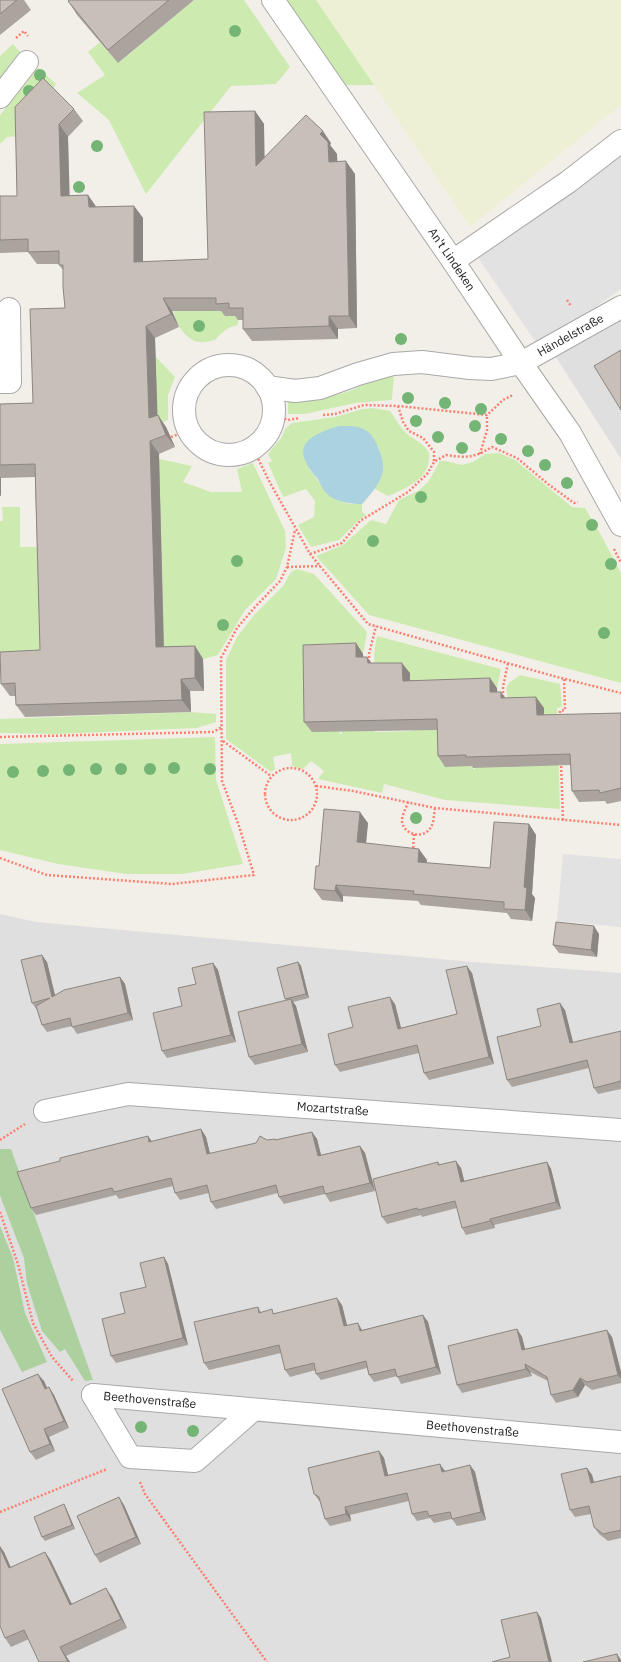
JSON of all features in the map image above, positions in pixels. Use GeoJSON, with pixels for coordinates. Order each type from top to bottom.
{"type":"FeatureCollection","features":[{"type":"Feature","properties":{"kind":"street","name":"An't Lindeken"},"geometry":{"type":"LineString","coordinates":[[273,0],[570,433],[621,525]]}},
{"type":"Feature","properties":{"kind":"street"},"geometry":{"type":"LineString","coordinates":[[0,97],[27,62]]}},
{"type":"Feature","properties":{"kind":"street"},"geometry":{"type":"LineString","coordinates":[[453,261],[568,182],[621,141]]}},
{"type":"Feature","properties":{"kind":"street","name":"Händelstraße"},"geometry":{"type":"LineString","coordinates":[[268,386],[295,391],[320,388],[358,374],[393,364],[422,362],[491,369],[521,363],[621,307]]}},
{"type":"Feature","properties":{"kind":"street"},"geometry":{"type":"LineString","coordinates":[[0,382],[10,382],[9,309]]}},
{"type":"Feature","properties":{"kind":"street"},"geometry":{"type":"LineString","coordinates":[[225,365],[240,366],[257,375],[268,386],[273,401],[273,415],[266,436],[253,448],[238,454],[216,453],[202,446],[191,435],[180,434],[184,414],[185,398],[195,380],[207,370],[225,365]]}},
{"type":"Feature","properties":{"kind":"street","name":"Mozartstraße"},"geometry":{"type":"LineString","coordinates":[[45,1111],[128,1094],[621,1130]]}},
{"type":"Feature","properties":{"kind":"street","name":"Beethovenstraße"},"geometry":{"type":"LineString","coordinates":[[93,1395],[621,1442]]}},
{"type":"Feature","properties":{"kind":"street","name":"Beethovenstraße"},"geometry":{"type":"LineString","coordinates":[[93,1395],[130,1457]]}},
{"type":"Feature","properties":{"kind":"street"},"geometry":{"type":"LineString","coordinates":[[130,1457],[196,1460],[253,1410]]}},
{"type":"Feature","properties":{"kind":"path"},"geometry":{"type":"LineString","coordinates":[[480,454],[487,430],[487,415],[503,400],[537,384]]}},
{"type":"Feature","properties":{"kind":"path"},"geometry":{"type":"LineString","coordinates":[[316,416],[335,414],[364,405],[398,406],[487,415]]}},
{"type":"Feature","properties":{"kind":"path"},"geometry":{"type":"LineString","coordinates":[[398,406],[403,422],[409,430],[423,438],[434,452],[434,462]]}},
{"type":"Feature","properties":{"kind":"path"},"geometry":{"type":"LineString","coordinates":[[273,415],[288,420],[303,418]]}},
{"type":"Feature","properties":{"kind":"path"},"geometry":{"type":"LineString","coordinates":[[310,554],[342,543],[360,521],[408,492],[427,474],[434,462],[446,455],[467,458],[480,454],[492,447],[517,458],[574,503],[604,492]]}},
{"type":"Feature","properties":{"kind":"path"},"geometry":{"type":"LineString","coordinates":[[253,448],[310,554],[368,624],[621,693]]}},
{"type":"Feature","properties":{"kind":"path"},"geometry":{"type":"LineString","coordinates":[[0,858],[47,875],[172,884],[254,875],[239,826],[222,781],[223,741],[221,658],[237,628],[280,581],[287,567],[296,530]]}},
{"type":"Feature","properties":{"kind":"path"},"geometry":{"type":"LineString","coordinates":[[287,567],[320,566]]}},
{"type":"Feature","properties":{"kind":"path"},"geometry":{"type":"LineString","coordinates":[[369,668],[369,654],[376,626]]}},
{"type":"Feature","properties":{"kind":"path"},"geometry":{"type":"LineString","coordinates":[[503,703],[503,687],[508,663]]}},
{"type":"Feature","properties":{"kind":"path"},"geometry":{"type":"LineString","coordinates":[[560,719],[560,711],[565,710],[564,678]]}},
{"type":"Feature","properties":{"kind":"path"},"geometry":{"type":"LineString","coordinates":[[0,737],[213,732],[222,727]]}},
{"type":"Feature","properties":{"kind":"path"},"geometry":{"type":"LineString","coordinates":[[223,741],[271,776]]}},
{"type":"Feature","properties":{"kind":"path"},"geometry":{"type":"LineString","coordinates":[[561,758],[563,820]]}},
{"type":"Feature","properties":{"kind":"path"},"geometry":{"type":"LineString","coordinates":[[287,768],[296,768],[304,771],[312,777],[316,786],[318,795],[316,804],[309,814],[301,818],[290,820],[281,818],[273,812],[268,804],[266,795],[267,785],[271,776],[287,768]]}},
{"type":"Feature","properties":{"kind":"path"},"geometry":{"type":"LineString","coordinates":[[316,786],[352,791],[435,808],[621,825]]}},
{"type":"Feature","properties":{"kind":"path"},"geometry":{"type":"LineString","coordinates":[[408,802],[402,820],[406,829],[414,834],[424,833],[431,827],[435,808]]}},
{"type":"Feature","properties":{"kind":"path"},"geometry":{"type":"LineString","coordinates":[[413,858],[414,834]]}},
{"type":"Feature","properties":{"kind":"path"},"geometry":{"type":"LineString","coordinates":[[0,1212],[18,1264],[33,1323],[57,1362],[76,1385],[93,1395]]}},
{"type":"Feature","properties":{"kind":"path"},"geometry":{"type":"LineString","coordinates":[[0,1512],[112,1466],[130,1457],[145,1494],[267,1662]]}},
{"type":"Feature","properties":{"kind":"shaded area"},"geometry":{"type":"Polygon","coordinates":[[[621,144],[621,289],[539,347],[472,249],[621,144]]]}},
{"type":"Feature","properties":{"kind":"shaded area"},"geometry":{"type":"Polygon","coordinates":[[[621,297],[621,459],[554,354],[621,297]]]}},
{"type":"Feature","properties":{"kind":"shaded area"},"geometry":{"type":"Polygon","coordinates":[[[563,854],[621,859],[621,927],[557,921],[563,854]]]}},
{"type":"Feature","properties":{"kind":"shaded area"},"geometry":{"type":"Polygon","coordinates":[[[0,914],[36,922],[473,962],[621,973],[621,1662],[0,1662],[0,914]]]}},
{"type":"Feature","properties":{"kind":"green space"},"geometry":{"type":"Polygon","coordinates":[[[194,0],[244,0],[290,67],[276,84],[231,86],[146,194],[109,120],[77,93],[105,75],[88,52],[100,42],[118,63],[194,0]]]}},
{"type":"Feature","properties":{"kind":"green space"},"geometry":{"type":"Polygon","coordinates":[[[287,0],[316,0],[374,85],[345,85],[287,0]]]}},
{"type":"Feature","properties":{"kind":"green space"},"geometry":{"type":"Polygon","coordinates":[[[316,0],[621,0],[621,105],[470,227],[316,0]]]}},
{"type":"Feature","properties":{"kind":"green space"},"geometry":{"type":"Polygon","coordinates":[[[13,44],[22,54],[0,82],[0,56],[13,44]]]}},
{"type":"Feature","properties":{"kind":"green space"},"geometry":{"type":"Polygon","coordinates":[[[38,68],[56,84],[24,136],[7,137],[0,144],[0,115],[38,68]]]}},
{"type":"Feature","properties":{"kind":"green space"},"geometry":{"type":"Polygon","coordinates":[[[173,305],[225,311],[238,316],[238,325],[225,330],[215,340],[199,342],[189,337],[180,328],[175,316],[173,305]]]}},
{"type":"Feature","properties":{"kind":"green space"},"geometry":{"type":"Polygon","coordinates":[[[155,356],[175,377],[168,395],[168,420],[157,425],[155,356]]]}},
{"type":"Feature","properties":{"kind":"green space"},"geometry":{"type":"Polygon","coordinates":[[[394,373],[392,400],[355,403],[305,414],[288,414],[288,402],[344,393],[388,374],[394,373]]]}},
{"type":"Feature","properties":{"kind":"green space"},"geometry":{"type":"Polygon","coordinates":[[[373,408],[390,411],[406,433],[426,448],[429,454],[428,466],[420,478],[414,483],[388,496],[375,489],[382,468],[382,458],[378,446],[309,469],[330,495],[343,502],[362,504],[362,512],[366,515],[339,540],[311,547],[298,525],[314,517],[315,501],[306,489],[283,497],[268,463],[272,461],[268,454],[282,437],[285,429],[292,423],[335,417],[362,409],[373,408]]]}},
{"type":"Feature","properties":{"kind":"green space"},"geometry":{"type":"Polygon","coordinates":[[[499,453],[515,460],[572,507],[585,508],[601,535],[621,573],[621,683],[369,615],[316,556],[343,545],[371,520],[386,524],[399,500],[418,491],[428,482],[440,461],[462,465],[473,462],[485,454],[499,453]]]}},
{"type":"Feature","properties":{"kind":"green space"},"geometry":{"type":"Polygon","coordinates":[[[159,459],[192,466],[183,482],[211,492],[242,492],[237,469],[253,463],[285,531],[286,548],[276,579],[245,610],[218,655],[203,659],[164,660],[159,459]]]}},
{"type":"Feature","properties":{"kind":"green space"},"geometry":{"type":"Polygon","coordinates":[[[2,507],[20,507],[20,547],[42,547],[49,663],[0,664],[0,521],[3,521],[2,507]]]}},
{"type":"Feature","properties":{"kind":"green space"},"geometry":{"type":"Polygon","coordinates":[[[297,569],[314,574],[367,632],[363,654],[310,656],[339,726],[340,734],[342,734],[341,726],[374,727],[375,732],[412,731],[411,713],[375,674],[374,654],[377,636],[501,669],[497,688],[473,760],[473,769],[475,769],[475,760],[509,703],[506,688],[509,683],[520,675],[560,684],[562,707],[557,708],[560,809],[445,800],[384,784],[382,793],[318,779],[324,771],[311,761],[303,769],[292,766],[291,753],[273,757],[275,769],[271,772],[226,739],[226,660],[237,637],[255,614],[283,586],[291,572],[297,569]]]}},
{"type":"Feature","properties":{"kind":"green space"},"geometry":{"type":"Polygon","coordinates":[[[191,712],[216,714],[216,722],[197,728],[56,734],[0,733],[0,719],[191,712]]]}},
{"type":"Feature","properties":{"kind":"green space"},"geometry":{"type":"Polygon","coordinates":[[[215,737],[216,780],[243,864],[182,874],[126,874],[58,864],[0,850],[0,744],[215,737]]]}},
{"type":"Feature","properties":{"kind":"green space"},"geometry":{"type":"Polygon","coordinates":[[[0,1149],[11,1149],[93,1380],[85,1381],[65,1349],[60,1352],[42,1331],[27,1284],[24,1258],[0,1195],[0,1149]]]}},
{"type":"Feature","properties":{"kind":"green space"},"geometry":{"type":"Polygon","coordinates":[[[0,1226],[13,1258],[25,1313],[47,1362],[22,1372],[0,1330],[0,1226]]]}},
{"type":"Feature","properties":{"kind":"water"},"geometry":{"type":"Polygon","coordinates":[[[339,426],[357,427],[367,431],[376,443],[381,455],[383,466],[382,475],[378,484],[362,504],[343,502],[327,494],[304,458],[303,451],[310,439],[318,434],[339,426]]]}},
{"type":"Feature","properties":{"kind":"building"},"geometry":{"type":"Polygon","coordinates":[[[0,0],[17,0],[0,14],[0,0]]]}},
{"type":"Feature","properties":{"kind":"building"},"geometry":{"type":"Polygon","coordinates":[[[169,0],[108,50],[68,1],[169,0]]]}},
{"type":"Feature","properties":{"kind":"building"},"geometry":{"type":"Polygon","coordinates":[[[43,78],[74,109],[59,124],[61,196],[88,195],[89,207],[134,206],[134,262],[208,259],[204,112],[255,111],[256,166],[306,115],[323,131],[320,134],[328,142],[329,162],[346,161],[349,316],[329,316],[329,326],[243,329],[243,308],[229,308],[229,303],[216,304],[216,298],[163,298],[171,314],[146,326],[149,418],[158,415],[166,435],[150,441],[156,647],[195,646],[195,678],[181,679],[182,700],[16,705],[15,683],[1,684],[0,652],[40,650],[35,464],[0,465],[0,404],[33,403],[30,309],[65,308],[63,265],[59,265],[59,251],[28,252],[28,239],[0,240],[0,196],[17,196],[15,107],[43,78]]]}},
{"type":"Feature","properties":{"kind":"building"},"geometry":{"type":"Polygon","coordinates":[[[621,350],[621,410],[594,366],[621,350]]]}},
{"type":"Feature","properties":{"kind":"building"},"geometry":{"type":"Polygon","coordinates":[[[356,643],[356,657],[367,657],[368,663],[402,663],[403,681],[490,678],[490,692],[501,692],[501,698],[536,697],[537,715],[621,713],[621,788],[600,793],[599,790],[572,791],[570,754],[466,757],[466,755],[438,756],[437,719],[304,722],[303,645],[356,643]]]}},
{"type":"Feature","properties":{"kind":"building"},"geometry":{"type":"Polygon","coordinates":[[[324,809],[360,812],[357,842],[419,849],[418,862],[490,868],[494,822],[529,824],[524,887],[527,888],[525,910],[504,909],[504,902],[413,894],[414,891],[336,885],[335,891],[314,889],[316,866],[319,866],[324,809]]]}},
{"type":"Feature","properties":{"kind":"building"},"geometry":{"type":"Polygon","coordinates":[[[556,922],[594,926],[591,950],[553,945],[556,922]]]}},
{"type":"Feature","properties":{"kind":"building"},"geometry":{"type":"Polygon","coordinates":[[[42,955],[52,997],[64,990],[120,977],[128,1013],[72,1027],[70,1018],[42,1025],[36,1006],[50,998],[32,1003],[21,960],[42,955]]]}},
{"type":"Feature","properties":{"kind":"building"},"geometry":{"type":"Polygon","coordinates":[[[298,962],[306,994],[285,999],[277,968],[298,962]]]}},
{"type":"Feature","properties":{"kind":"building"},"geometry":{"type":"Polygon","coordinates":[[[213,963],[231,1035],[162,1051],[153,1013],[182,1006],[178,988],[196,984],[192,968],[213,963]]]}},
{"type":"Feature","properties":{"kind":"building"},"geometry":{"type":"Polygon","coordinates":[[[467,966],[489,1057],[424,1073],[417,1045],[335,1065],[328,1034],[353,1027],[348,1007],[390,997],[398,1029],[457,1014],[446,970],[467,966]]]}},
{"type":"Feature","properties":{"kind":"building"},"geometry":{"type":"Polygon","coordinates":[[[291,999],[302,1044],[249,1057],[238,1012],[291,999]]]}},
{"type":"Feature","properties":{"kind":"building"},"geometry":{"type":"Polygon","coordinates":[[[560,1003],[570,1043],[621,1031],[621,1081],[594,1088],[587,1060],[507,1080],[497,1037],[541,1026],[537,1009],[560,1003]]]}},
{"type":"Feature","properties":{"kind":"building"},"geometry":{"type":"Polygon","coordinates":[[[201,1129],[207,1154],[256,1143],[260,1136],[267,1140],[275,1140],[312,1132],[318,1156],[360,1146],[370,1183],[325,1194],[323,1186],[279,1197],[276,1185],[211,1202],[207,1185],[175,1193],[171,1178],[114,1192],[112,1188],[31,1208],[17,1172],[60,1161],[60,1158],[148,1136],[149,1142],[201,1129]]]}},
{"type":"Feature","properties":{"kind":"building"},"geometry":{"type":"Polygon","coordinates":[[[456,1161],[461,1182],[547,1162],[556,1202],[490,1219],[490,1221],[462,1228],[455,1201],[418,1210],[417,1208],[382,1217],[373,1179],[438,1162],[438,1165],[456,1161]]]}},
{"type":"Feature","properties":{"kind":"building"},"geometry":{"type":"Polygon","coordinates":[[[164,1257],[183,1338],[111,1356],[102,1319],[125,1313],[120,1293],[146,1287],[140,1263],[164,1257]]]}},
{"type":"Feature","properties":{"kind":"building"},"geometry":{"type":"Polygon","coordinates":[[[337,1298],[344,1326],[358,1323],[360,1331],[423,1315],[436,1367],[397,1377],[395,1369],[369,1375],[366,1361],[316,1374],[314,1363],[285,1370],[279,1345],[204,1363],[194,1322],[258,1307],[259,1313],[272,1309],[273,1314],[337,1298]]]}},
{"type":"Feature","properties":{"kind":"building"},"geometry":{"type":"Polygon","coordinates":[[[517,1329],[522,1350],[607,1330],[618,1375],[587,1382],[580,1378],[573,1390],[551,1395],[547,1377],[525,1364],[526,1369],[457,1385],[448,1346],[517,1329]]]}},
{"type":"Feature","properties":{"kind":"building"},"geometry":{"type":"Polygon","coordinates":[[[38,1374],[45,1389],[49,1387],[64,1421],[44,1429],[50,1444],[30,1452],[2,1389],[38,1374]]]}},
{"type":"Feature","properties":{"kind":"building"},"geometry":{"type":"Polygon","coordinates":[[[379,1451],[385,1476],[440,1464],[442,1472],[470,1465],[481,1512],[452,1519],[450,1512],[429,1516],[427,1511],[412,1514],[407,1493],[345,1507],[346,1514],[325,1519],[319,1497],[314,1494],[308,1468],[379,1451]]]}},
{"type":"Feature","properties":{"kind":"building"},"geometry":{"type":"Polygon","coordinates":[[[587,1468],[591,1483],[621,1476],[621,1530],[603,1534],[594,1527],[589,1506],[570,1510],[561,1474],[587,1468]]]}},
{"type":"Feature","properties":{"kind":"building"},"geometry":{"type":"Polygon","coordinates":[[[119,1497],[136,1537],[95,1555],[77,1516],[119,1497]]]}},
{"type":"Feature","properties":{"kind":"building"},"geometry":{"type":"Polygon","coordinates":[[[64,1504],[72,1525],[42,1537],[34,1517],[64,1504]]]}},
{"type":"Feature","properties":{"kind":"building"},"geometry":{"type":"Polygon","coordinates":[[[0,1548],[9,1568],[45,1552],[70,1605],[106,1588],[121,1619],[60,1647],[68,1662],[39,1662],[24,1630],[5,1638],[0,1626],[0,1548]]]}},
{"type":"Feature","properties":{"kind":"building"},"geometry":{"type":"Polygon","coordinates":[[[537,1612],[549,1662],[492,1662],[510,1657],[501,1620],[537,1612]]]}},
{"type":"Feature","properties":{"kind":"building"},"geometry":{"type":"Polygon","coordinates":[[[617,1654],[619,1662],[583,1662],[617,1654]]]}}]}
